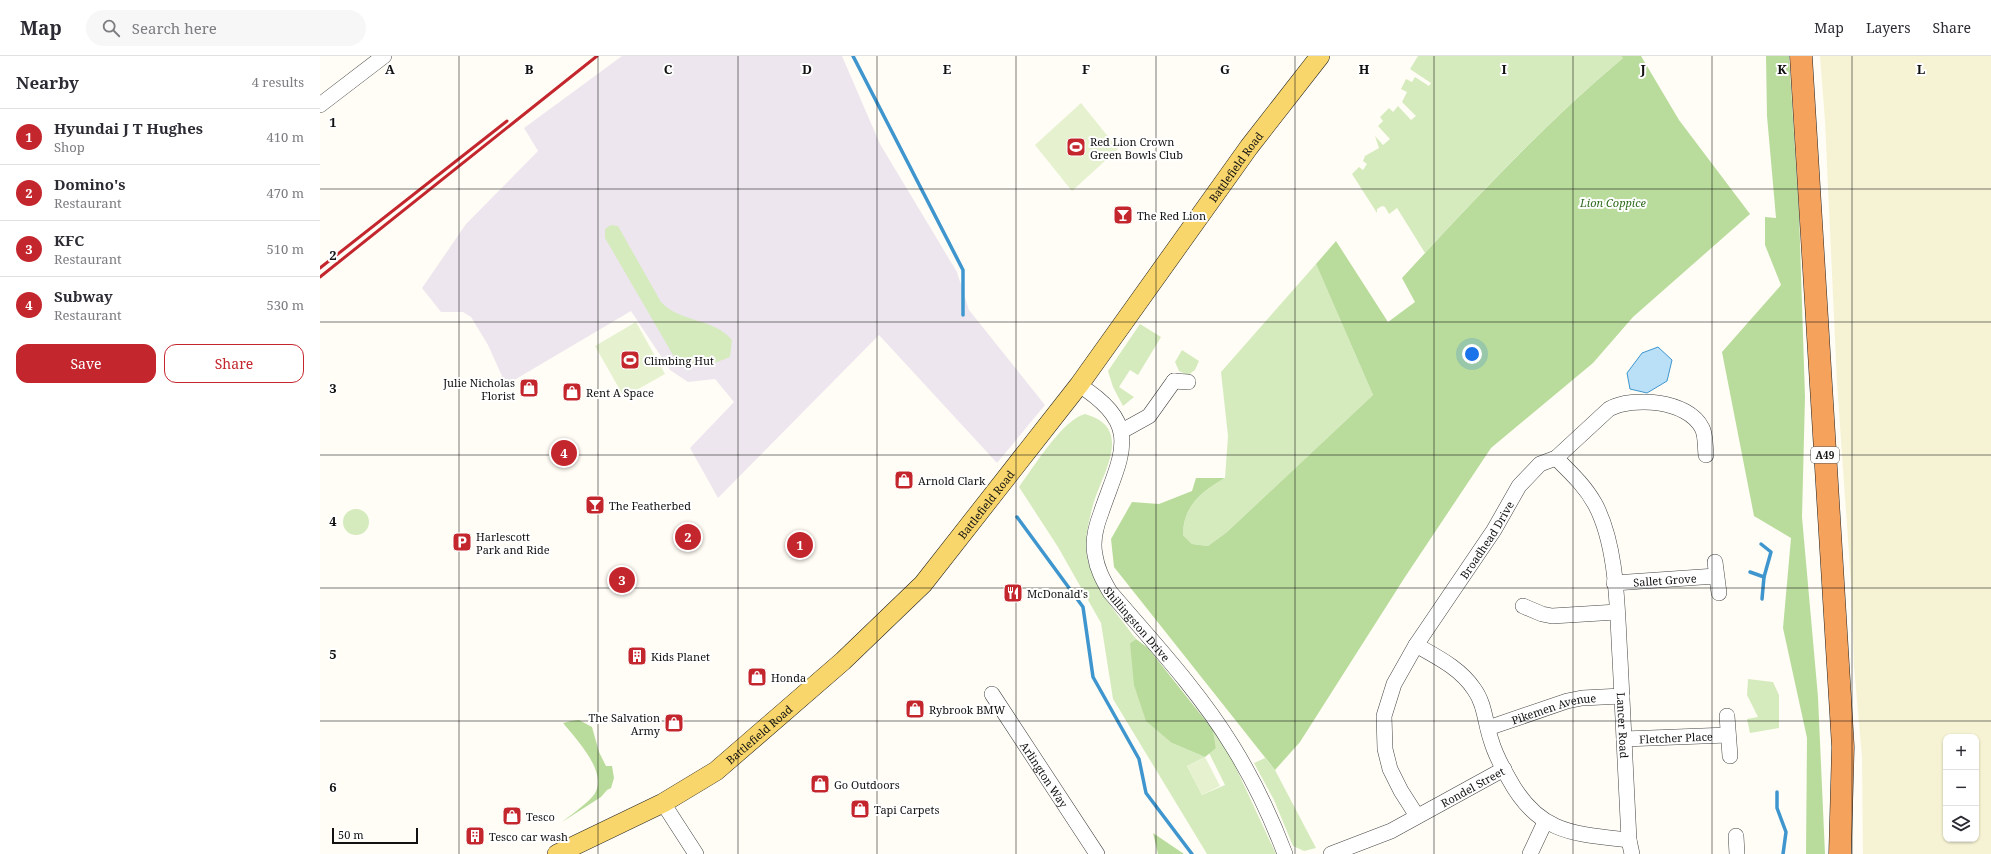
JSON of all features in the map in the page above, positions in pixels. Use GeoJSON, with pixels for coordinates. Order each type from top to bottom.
{"type":"FeatureCollection","features":[{"type":"Feature","properties":{"kind":"highway","name":"A49"},"geometry":{"type":"LineString","coordinates":[[1801,56],[1843,747],[1840,854]]}},
{"type":"Feature","properties":{"kind":"main road","name":"Battlefield Road"},"geometry":{"type":"LineString","coordinates":[[557,854],[662,803],[716,770],[843,661],[923,584],[1079,385],[1245,153],[1320,56]]}},
{"type":"Feature","properties":{"kind":"street"},"geometry":{"type":"LineString","coordinates":[[320,105],[384,56]]}},
{"type":"Feature","properties":{"kind":"street"},"geometry":{"type":"LineString","coordinates":[[1079,385],[1094,394],[1110,410],[1122,431],[1149,416],[1176,378]]}},
{"type":"Feature","properties":{"kind":"street","name":"Broadhead Drive"},"geometry":{"type":"LineString","coordinates":[[1417,816],[1401,792],[1390,769],[1383,732],[1387,700],[1394,684],[1416,645],[1494,530],[1519,486],[1540,464],[1556,458],[1609,409],[1619,403],[1665,403],[1684,410],[1692,416],[1702,428],[1706,455]]}},
{"type":"Feature","properties":{"kind":"street","name":"Shillingston Drive"},"geometry":{"type":"LineString","coordinates":[[1122,431],[1121,456],[1096,530],[1094,554],[1097,567],[1110,592],[1182,677],[1233,746],[1270,816],[1285,854]]}},
{"type":"Feature","properties":{"kind":"street","name":"Lancer Road"},"geometry":{"type":"LineString","coordinates":[[1556,458],[1582,483],[1595,504],[1602,520],[1608,546],[1617,612],[1630,847]]}},
{"type":"Feature","properties":{"kind":"street","name":"Sallet Grove"},"geometry":{"type":"LineString","coordinates":[[1614,583],[1716,569],[1719,593]]}},
{"type":"Feature","properties":{"kind":"street"},"geometry":{"type":"LineString","coordinates":[[1522,606],[1542,614],[1552,616],[1617,612]]}},
{"type":"Feature","properties":{"kind":"street"},"geometry":{"type":"LineString","coordinates":[[1416,645],[1448,663],[1463,675],[1474,689],[1482,702],[1491,740],[1504,770]]}},
{"type":"Feature","properties":{"kind":"street","name":"Arlington Way"},"geometry":{"type":"LineString","coordinates":[[992,694],[1097,854]]}},
{"type":"Feature","properties":{"kind":"street","name":"Pikemen Avenue"},"geometry":{"type":"LineString","coordinates":[[1488,728],[1567,701],[1582,698],[1622,696]]}},
{"type":"Feature","properties":{"kind":"street"},"geometry":{"type":"LineString","coordinates":[[1728,716],[1730,756]]}},
{"type":"Feature","properties":{"kind":"street","name":"Fletcher Place"},"geometry":{"type":"LineString","coordinates":[[1624,738],[1728,734]]}},
{"type":"Feature","properties":{"kind":"street","name":"Rondel Street"},"geometry":{"type":"LineString","coordinates":[[1331,854],[1370,840],[1504,770],[1515,791],[1529,810],[1546,822],[1569,832],[1630,847]]}},
{"type":"Feature","properties":{"kind":"street"},"geometry":{"type":"LineString","coordinates":[[662,803],[696,854]]}},
{"type":"Feature","properties":{"kind":"street"},"geometry":{"type":"LineString","coordinates":[[1530,854],[1546,822]]}},
{"type":"Feature","properties":{"kind":"street"},"geometry":{"type":"LineString","coordinates":[[1730,854],[1737,854],[1736,836]]}},
{"type":"Feature","properties":{"kind":"shaded area"},"geometry":{"type":"Polygon","coordinates":[[[622,56],[842,56],[880,144],[957,272],[969,310],[1045,405],[997,463],[879,335],[718,498],[690,448],[734,402],[715,379],[688,382],[670,370],[631,311],[506,385],[488,345],[471,317],[463,312],[441,312],[422,288],[466,224],[538,151],[524,128],[622,56]]]}},
{"type":"Feature","properties":{"kind":"shaded area"},"geometry":{"type":"Polygon","coordinates":[[[1820,56],[1991,56],[1991,854],[1863,854],[1862,757],[1854,667],[1851,583],[1837,383],[1825,121],[1820,56]]]}},
{"type":"Feature","properties":{"kind":"green space"},"geometry":{"type":"Polygon","coordinates":[[[1418,56],[1621,56],[1623,58],[1546,128],[1425,253],[1397,208],[1389,214],[1385,207],[1382,206],[1377,209],[1377,213],[1352,174],[1359,167],[1363,170],[1367,164],[1363,161],[1365,156],[1379,148],[1375,136],[1383,145],[1390,139],[1378,126],[1383,121],[1380,117],[1389,108],[1393,112],[1398,106],[1411,120],[1416,116],[1402,102],[1407,92],[1401,89],[1406,79],[1412,82],[1415,77],[1429,86],[1431,83],[1410,69],[1418,56]]]}},
{"type":"Feature","properties":{"kind":"green space","name":"Lion Coppice"},"geometry":{"type":"Polygon","coordinates":[[[1621,56],[1641,56],[1679,120],[1750,214],[1633,317],[1593,363],[1491,448],[1405,577],[1300,742],[1275,770],[1114,567],[1111,539],[1132,502],[1159,504],[1192,491],[1196,478],[1225,478],[1209,488],[1195,500],[1186,516],[1183,535],[1192,544],[1208,546],[1227,532],[1373,395],[1316,264],[1336,241],[1388,322],[1415,302],[1402,278],[1509,164],[1565,110],[1623,58],[1621,56]]]}},
{"type":"Feature","properties":{"kind":"green space"},"geometry":{"type":"Polygon","coordinates":[[[1766,56],[1789,56],[1799,212],[1805,397],[1802,517],[1818,697],[1825,854],[1806,854],[1807,738],[1783,628],[1791,538],[1754,516],[1722,352],[1781,285],[1765,245],[1765,217],[1776,218],[1767,116],[1766,56]]]}},
{"type":"Feature","properties":{"kind":"green space","name":"Red Lion Crown Green Bowls Club"},"geometry":{"type":"Polygon","coordinates":[[[1081,103],[1118,149],[1072,191],[1035,145],[1081,103]]]}},
{"type":"Feature","properties":{"kind":"green space"},"geometry":{"type":"Polygon","coordinates":[[[611,225],[618,226],[661,302],[678,314],[707,324],[725,333],[732,340],[730,357],[714,363],[695,364],[673,355],[605,238],[605,229],[611,225]]]}},
{"type":"Feature","properties":{"kind":"green space"},"geometry":{"type":"Polygon","coordinates":[[[1316,264],[1373,395],[1227,532],[1208,546],[1192,544],[1183,535],[1186,516],[1190,508],[1195,500],[1209,488],[1225,478],[1228,436],[1221,372],[1316,264]]]}},
{"type":"Feature","properties":{"kind":"green space","name":"Climbing Hut"},"geometry":{"type":"Polygon","coordinates":[[[636,322],[665,374],[624,397],[595,346],[636,322]]]}},
{"type":"Feature","properties":{"kind":"green space"},"geometry":{"type":"Polygon","coordinates":[[[1140,324],[1161,337],[1138,375],[1130,370],[1119,387],[1134,397],[1123,406],[1113,387],[1108,371],[1140,324]]]}},
{"type":"Feature","properties":{"kind":"green space"},"geometry":{"type":"Polygon","coordinates":[[[1182,350],[1199,361],[1195,370],[1188,375],[1179,371],[1175,362],[1182,350]]]}},
{"type":"Feature","properties":{"kind":"green space"},"geometry":{"type":"Polygon","coordinates":[[[1085,414],[1100,421],[1109,430],[1112,441],[1108,466],[1097,492],[1089,524],[1086,550],[1090,568],[1107,600],[1136,639],[1130,643],[1172,743],[1205,757],[1187,766],[1202,795],[1225,785],[1209,753],[1216,748],[1213,730],[1230,755],[1276,854],[1207,854],[1113,699],[1101,623],[1058,547],[1019,487],[1058,434],[1076,418],[1085,414]]]}},
{"type":"Feature","properties":{"kind":"green space"},"geometry":{"type":"Polygon","coordinates":[[[356,509],[366,512],[369,522],[366,532],[356,535],[346,532],[343,522],[346,512],[356,509]]]}},
{"type":"Feature","properties":{"kind":"green space"},"geometry":{"type":"Polygon","coordinates":[[[1136,639],[1148,648],[1213,730],[1216,748],[1205,757],[1172,743],[1146,721],[1134,685],[1130,643],[1136,639]]]}},
{"type":"Feature","properties":{"kind":"green space"},"geometry":{"type":"Polygon","coordinates":[[[1748,679],[1773,682],[1779,695],[1779,728],[1750,733],[1747,719],[1758,717],[1747,695],[1748,679]]]}},
{"type":"Feature","properties":{"kind":"green space"},"geometry":{"type":"Polygon","coordinates":[[[579,720],[592,727],[599,752],[606,766],[612,766],[614,778],[611,788],[601,797],[562,822],[582,807],[593,796],[597,787],[598,778],[590,758],[563,723],[579,720]]]}},
{"type":"Feature","properties":{"kind":"green space"},"geometry":{"type":"Polygon","coordinates":[[[1205,757],[1220,786],[1202,795],[1187,766],[1205,757]]]}},
{"type":"Feature","properties":{"kind":"green space"},"geometry":{"type":"Polygon","coordinates":[[[1265,758],[1275,770],[1316,848],[1304,851],[1293,846],[1274,800],[1254,763],[1265,758]]]}},
{"type":"Feature","properties":{"kind":"green space"},"geometry":{"type":"Polygon","coordinates":[[[1153,833],[1184,854],[1158,854],[1153,833]]]}},
{"type":"Feature","properties":{"kind":"water"},"geometry":{"type":"Polygon","coordinates":[[[1658,347],[1672,360],[1667,381],[1647,393],[1630,389],[1627,373],[1642,353],[1658,347]]]}},
{"type":"Feature","properties":{"kind":"waterway"},"geometry":{"type":"LineString","coordinates":[[853,56],[963,270],[963,315]]}},
{"type":"Feature","properties":{"kind":"waterway"},"geometry":{"type":"LineString","coordinates":[[1017,517],[1083,607],[1093,677],[1139,759],[1146,793],[1192,854]]}},
{"type":"Feature","properties":{"kind":"waterway"},"geometry":{"type":"LineString","coordinates":[[1761,544],[1771,552],[1764,577],[1762,599]]}},
{"type":"Feature","properties":{"kind":"waterway"},"geometry":{"type":"LineString","coordinates":[[1750,572],[1764,577]]}},
{"type":"Feature","properties":{"kind":"waterway"},"geometry":{"type":"LineString","coordinates":[[1777,792],[1777,808],[1786,832],[1783,854]]}},
{"type":"Feature","properties":{"kind":"railway"},"geometry":{"type":"LineString","coordinates":[[320,277],[597,56]]}},
{"type":"Feature","properties":{"kind":"railway"},"geometry":{"type":"LineString","coordinates":[[320,268],[507,121]]}},
{"type":"Feature","properties":{"kind":"place","name":"Red Lion Crown Green Bowls Club"},"geometry":{"type":"Point","coordinates":[1076,147]}},
{"type":"Feature","properties":{"kind":"place","name":"The Red Lion"},"geometry":{"type":"Point","coordinates":[1123,215]}},
{"type":"Feature","properties":{"kind":"place","name":"Climbing Hut"},"geometry":{"type":"Point","coordinates":[630,360]}},
{"type":"Feature","properties":{"kind":"place","name":"Julie Nicholas Florist"},"geometry":{"type":"Point","coordinates":[529,388]}},
{"type":"Feature","properties":{"kind":"place","name":"Rent A Space"},"geometry":{"type":"Point","coordinates":[572,392]}},
{"type":"Feature","properties":{"kind":"place","name":"Subway"},"geometry":{"type":"Point","coordinates":[564,453]}},
{"type":"Feature","properties":{"kind":"place","name":"Arnold Clark"},"geometry":{"type":"Point","coordinates":[904,480]}},
{"type":"Feature","properties":{"kind":"place","name":"The Featherbed"},"geometry":{"type":"Point","coordinates":[595,505]}},
{"type":"Feature","properties":{"kind":"place","name":"Domino's"},"geometry":{"type":"Point","coordinates":[688,537]}},
{"type":"Feature","properties":{"kind":"place","name":"Harlescott Park and Ride"},"geometry":{"type":"Point","coordinates":[462,542]}},
{"type":"Feature","properties":{"kind":"place","name":"Hyundai J T Hughes"},"geometry":{"type":"Point","coordinates":[800,545]}},
{"type":"Feature","properties":{"kind":"place","name":"KFC"},"geometry":{"type":"Point","coordinates":[622,580]}},
{"type":"Feature","properties":{"kind":"place","name":"McDonald's"},"geometry":{"type":"Point","coordinates":[1013,593]}},
{"type":"Feature","properties":{"kind":"place","name":"Kids Planet"},"geometry":{"type":"Point","coordinates":[637,656]}},
{"type":"Feature","properties":{"kind":"place","name":"Honda"},"geometry":{"type":"Point","coordinates":[757,677]}},
{"type":"Feature","properties":{"kind":"place","name":"Rybrook BMW"},"geometry":{"type":"Point","coordinates":[915,709]}},
{"type":"Feature","properties":{"kind":"place","name":"The Salvation Army"},"geometry":{"type":"Point","coordinates":[674,723]}},
{"type":"Feature","properties":{"kind":"place","name":"Go Outdoors"},"geometry":{"type":"Point","coordinates":[820,784]}},
{"type":"Feature","properties":{"kind":"place","name":"Tapi Carpets"},"geometry":{"type":"Point","coordinates":[860,809]}},
{"type":"Feature","properties":{"kind":"place","name":"Tesco"},"geometry":{"type":"Point","coordinates":[512,816]}},
{"type":"Feature","properties":{"kind":"place","name":"Tesco car wash"},"geometry":{"type":"Point","coordinates":[475,836]}}]}
